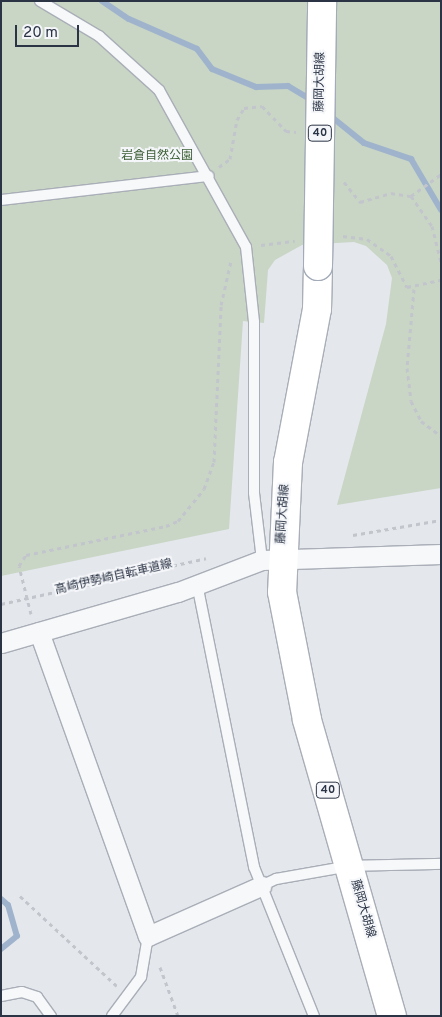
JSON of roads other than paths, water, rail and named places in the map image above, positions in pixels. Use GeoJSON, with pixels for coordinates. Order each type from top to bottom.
{"type":"FeatureCollection","features":[{"type":"Feature","properties":{"kind":"main road","name":"藤岡大胡線"},"geometry":{"type":"LineString","coordinates":[[322,1],[317,309],[288,462],[272,560],[282,592],[307,720],[392,1016]]}},
{"type":"Feature","properties":{"kind":"street"},"geometry":{"type":"LineString","coordinates":[[1,643],[272,560],[441,554]]}},
{"type":"Feature","properties":{"kind":"street"},"geometry":{"type":"LineString","coordinates":[[39,632],[148,936],[261,886]]}},
{"type":"Feature","properties":{"kind":"lane"},"geometry":{"type":"LineString","coordinates":[[40,1],[99,36],[159,90],[209,176],[246,247],[254,322],[254,493],[272,560]]}},
{"type":"Feature","properties":{"kind":"lane"},"geometry":{"type":"LineString","coordinates":[[1,200],[209,176]]}},
{"type":"Feature","properties":{"kind":"lane"},"geometry":{"type":"LineString","coordinates":[[197,584],[216,666],[244,831],[261,886],[314,1016]]}},
{"type":"Feature","properties":{"kind":"lane"},"geometry":{"type":"LineString","coordinates":[[261,886],[276,879],[350,866],[441,864]]}},
{"type":"Feature","properties":{"kind":"lane"},"geometry":{"type":"LineString","coordinates":[[112,1016],[141,977],[148,936]]}},
{"type":"Feature","properties":{"kind":"lane"},"geometry":{"type":"LineString","coordinates":[[1,996],[22,992],[36,997],[51,1016]]}},
{"type":"Feature","properties":{"kind":"waterway"},"geometry":{"type":"LineString","coordinates":[[102,1],[129,19],[197,49],[212,69],[256,87],[288,86],[313,101]]}},
{"type":"Feature","properties":{"kind":"waterway"},"geometry":{"type":"LineString","coordinates":[[328,114],[364,143],[411,159],[441,210]]}},
{"type":"Feature","properties":{"kind":"waterway"},"geometry":{"type":"LineString","coordinates":[[1,899],[8,905],[17,936],[1,949]]}},
{"type":"Feature","properties":{"kind":"park label","name":"岩倉自然公園"},"geometry":{"type":"Point","coordinates":[157,157]}}]}
